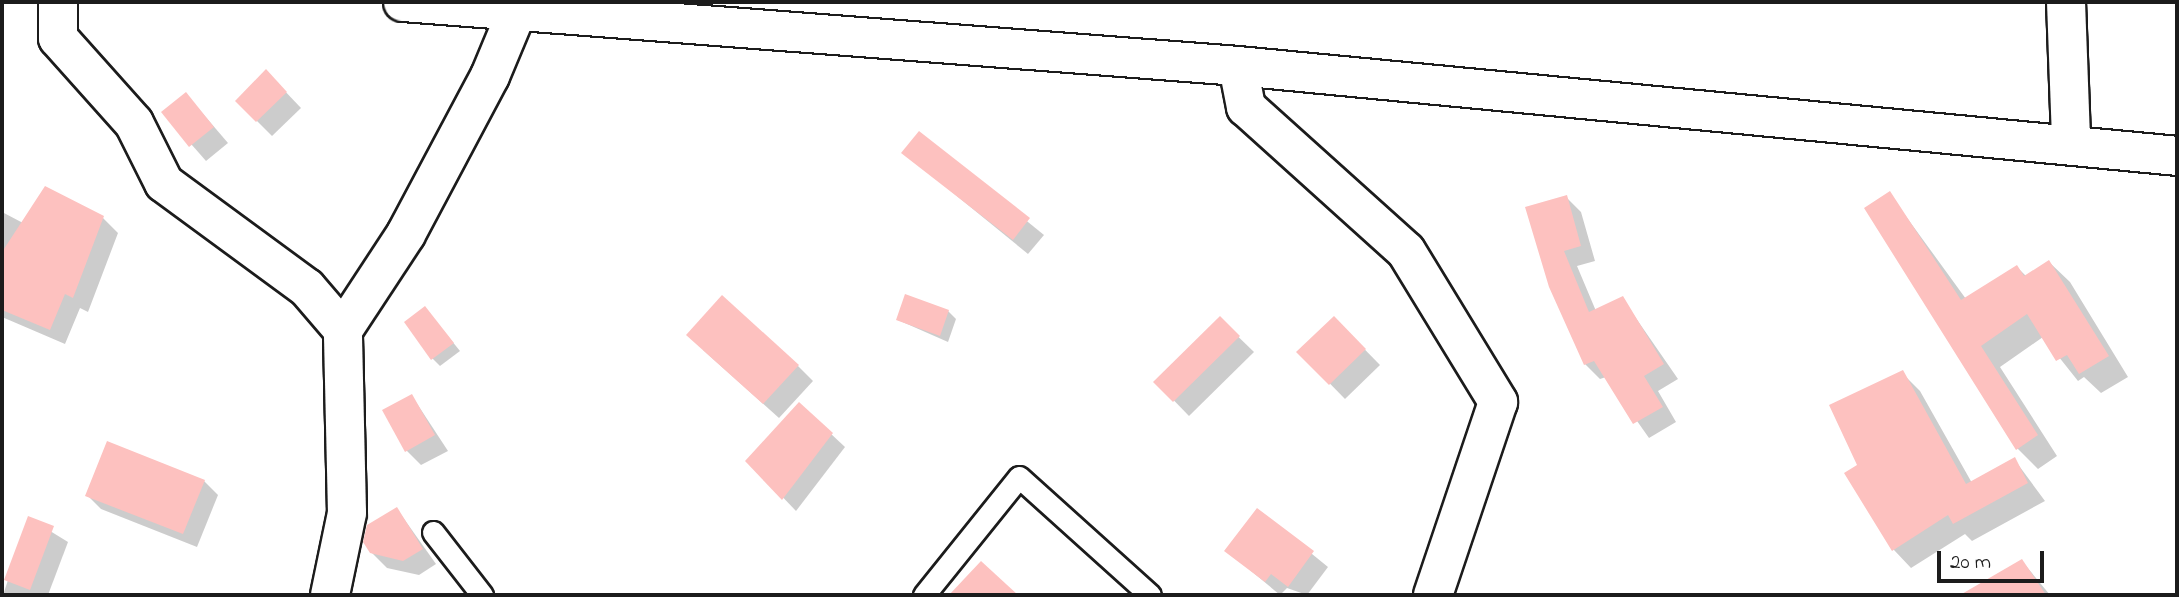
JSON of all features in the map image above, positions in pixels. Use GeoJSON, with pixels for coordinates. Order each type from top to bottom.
{"type":"FeatureCollection","features":[{"type":"Feature","properties":{"kind":"street"},"geometry":{"type":"LineString","coordinates":[[58,2],[58,38],[134,123],[164,183],[307,288],[343,330]]}},
{"type":"Feature","properties":{"kind":"street"},"geometry":{"type":"LineString","coordinates":[[403,2],[516,6],[1238,66],[2071,141],[2177,156]]}},
{"type":"Feature","properties":{"kind":"street"},"geometry":{"type":"LineString","coordinates":[[2066,2],[2071,141]]}},
{"type":"Feature","properties":{"kind":"street"},"geometry":{"type":"LineString","coordinates":[[330,595],[347,513],[343,330],[406,234],[490,76],[516,6]]}},
{"type":"Feature","properties":{"kind":"street"},"geometry":{"type":"LineString","coordinates":[[1238,66],[1246,107],[1406,251],[1498,402],[1433,595]]}},
{"type":"Feature","properties":{"kind":"lane"},"geometry":{"type":"LineString","coordinates":[[924,595],[1019,477],[1150,595]]}},
{"type":"Feature","properties":{"kind":"lane"},"geometry":{"type":"LineString","coordinates":[[433,532],[482,595]]}},
{"type":"Feature","properties":{"kind":"building"},"geometry":{"type":"Polygon","coordinates":[[[266,69],[287,92],[256,122],[235,101],[266,69]]]}},
{"type":"Feature","properties":{"kind":"building"},"geometry":{"type":"Polygon","coordinates":[[[186,92],[214,127],[189,147],[161,112],[186,92]]]}},
{"type":"Feature","properties":{"kind":"building"},"geometry":{"type":"Polygon","coordinates":[[[919,131],[1030,218],[1013,240],[901,153],[919,131]]]}},
{"type":"Feature","properties":{"kind":"building"},"geometry":{"type":"Polygon","coordinates":[[[45,186],[104,216],[73,298],[65,294],[50,330],[2,310],[2,252],[45,186]]]}},
{"type":"Feature","properties":{"kind":"building"},"geometry":{"type":"Polygon","coordinates":[[[1890,191],[1961,300],[2017,265],[2024,276],[2049,260],[2109,356],[2079,374],[2067,355],[2056,361],[2027,314],[1981,346],[2038,435],[2016,450],[1864,208],[1890,191]]]}},
{"type":"Feature","properties":{"kind":"building"},"geometry":{"type":"Polygon","coordinates":[[[1567,195],[1581,246],[1564,251],[1589,312],[1623,296],[1664,364],[1644,376],[1663,407],[1633,424],[1594,361],[1584,365],[1549,287],[1525,207],[1567,195]]]}},
{"type":"Feature","properties":{"kind":"building"},"geometry":{"type":"Polygon","coordinates":[[[905,294],[949,310],[940,336],[896,320],[905,294]]]}},
{"type":"Feature","properties":{"kind":"building"},"geometry":{"type":"Polygon","coordinates":[[[722,295],[799,365],[763,404],[686,335],[722,295]]]}},
{"type":"Feature","properties":{"kind":"building"},"geometry":{"type":"Polygon","coordinates":[[[425,306],[454,343],[431,360],[404,322],[425,306]]]}},
{"type":"Feature","properties":{"kind":"building"},"geometry":{"type":"Polygon","coordinates":[[[1220,316],[1240,336],[1173,402],[1153,382],[1220,316]]]}},
{"type":"Feature","properties":{"kind":"building"},"geometry":{"type":"Polygon","coordinates":[[[1334,316],[1366,349],[1329,385],[1296,352],[1334,316]]]}},
{"type":"Feature","properties":{"kind":"building"},"geometry":{"type":"Polygon","coordinates":[[[1903,370],[1966,484],[2015,457],[2028,483],[1953,524],[1948,515],[1892,551],[1844,473],[1857,465],[1829,405],[1903,370]]]}},
{"type":"Feature","properties":{"kind":"building"},"geometry":{"type":"Polygon","coordinates":[[[412,394],[435,435],[405,452],[382,410],[412,394]]]}},
{"type":"Feature","properties":{"kind":"building"},"geometry":{"type":"Polygon","coordinates":[[[799,402],[833,433],[782,500],[745,461],[799,402]]]}},
{"type":"Feature","properties":{"kind":"building"},"geometry":{"type":"Polygon","coordinates":[[[107,441],[205,480],[183,534],[85,496],[107,441]]]}},
{"type":"Feature","properties":{"kind":"building"},"geometry":{"type":"Polygon","coordinates":[[[397,507],[423,549],[403,561],[370,553],[363,542],[367,525],[397,507]]]}},
{"type":"Feature","properties":{"kind":"building"},"geometry":{"type":"Polygon","coordinates":[[[1257,508],[1314,551],[1288,587],[1271,574],[1265,582],[1224,551],[1257,508]]]}},
{"type":"Feature","properties":{"kind":"building"},"geometry":{"type":"Polygon","coordinates":[[[28,516],[54,526],[30,590],[4,580],[28,516]]]}},
{"type":"Feature","properties":{"kind":"building"},"geometry":{"type":"Polygon","coordinates":[[[2022,559],[2046,595],[1960,595],[2022,559]]]}},
{"type":"Feature","properties":{"kind":"building"},"geometry":{"type":"Polygon","coordinates":[[[981,561],[1018,595],[949,595],[981,561]]]}}]}
